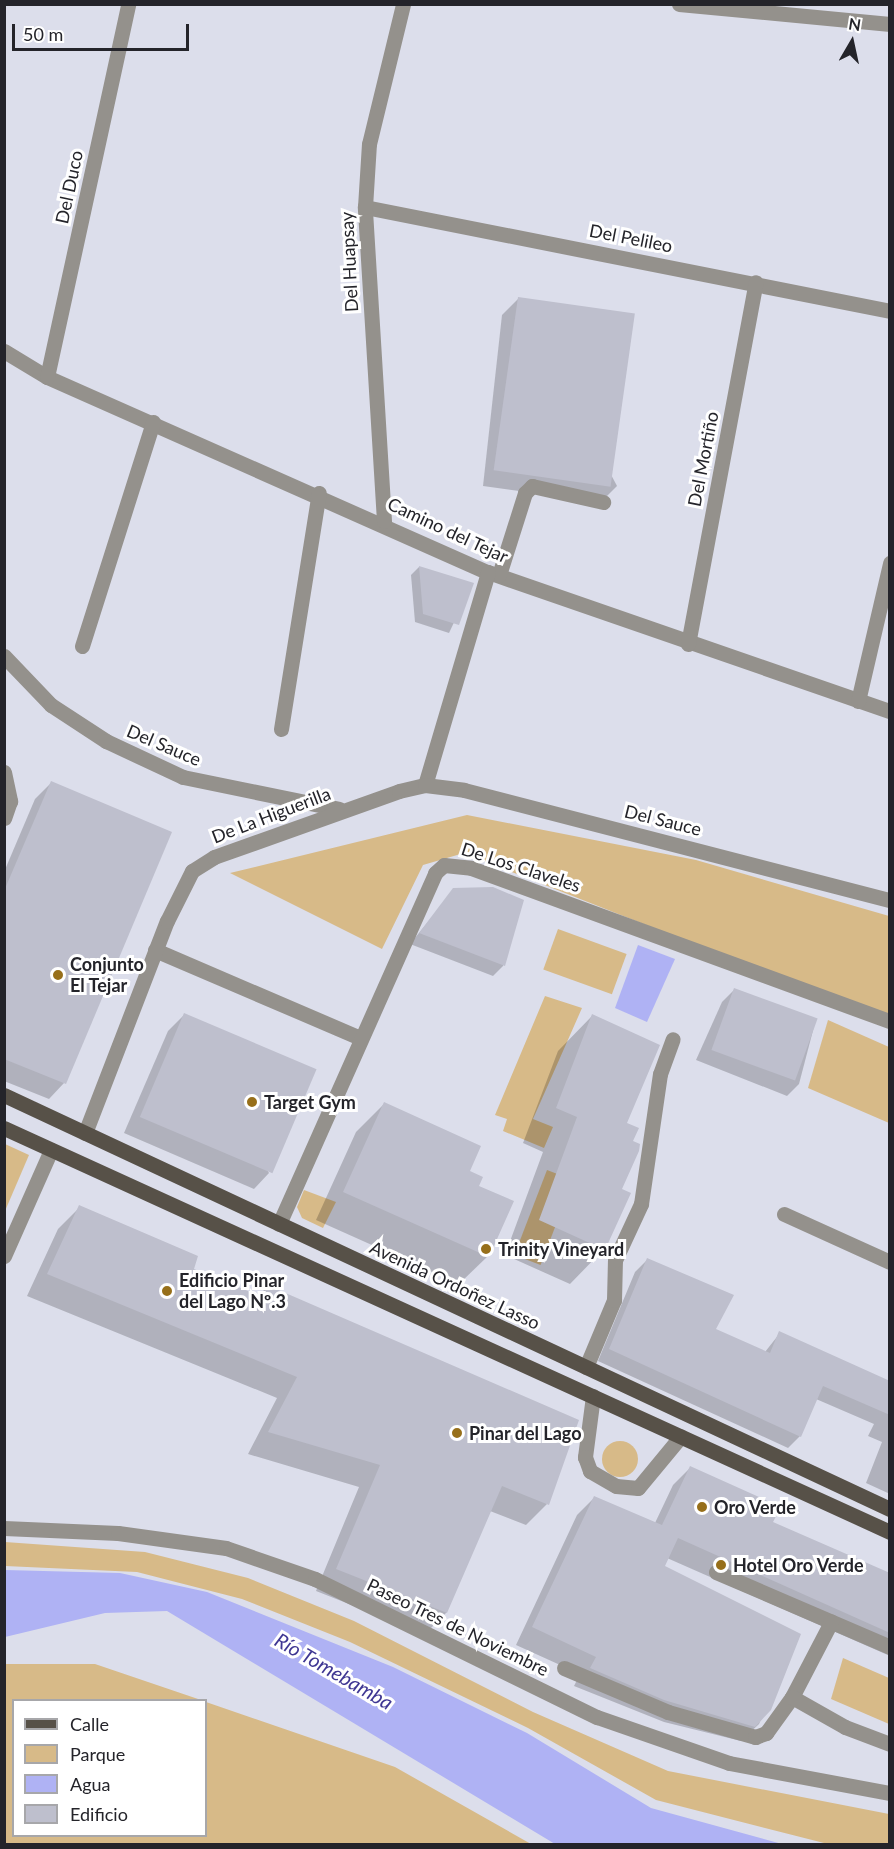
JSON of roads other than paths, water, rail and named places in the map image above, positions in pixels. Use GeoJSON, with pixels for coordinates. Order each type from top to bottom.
{"type":"FeatureCollection","features":[{"type":"Feature","properties":{"kind":"main road","name":"Avenida Ordoñez Lasso"},"geometry":{"type":"LineString","coordinates":[[4,1095],[890,1509]]}},
{"type":"Feature","properties":{"kind":"main road"},"geometry":{"type":"LineString","coordinates":[[4,1128],[890,1532]]}},
{"type":"Feature","properties":{"kind":"street","name":"Del Duco"},"geometry":{"type":"LineString","coordinates":[[47,377],[128,4]]}},
{"type":"Feature","properties":{"kind":"street","name":"Del Huapsay"},"geometry":{"type":"LineString","coordinates":[[384,521],[365,207],[369,144],[403,4]]}},
{"type":"Feature","properties":{"kind":"street"},"geometry":{"type":"LineString","coordinates":[[679,4],[890,24]]}},
{"type":"Feature","properties":{"kind":"street","name":"Del Pelileo"},"geometry":{"type":"LineString","coordinates":[[365,207],[756,282],[890,311]]}},
{"type":"Feature","properties":{"kind":"street","name":"Del Mortiño"},"geometry":{"type":"LineString","coordinates":[[688,644],[756,282]]}},
{"type":"Feature","properties":{"kind":"street","name":"Camino del Tejar"},"geometry":{"type":"LineString","coordinates":[[4,351],[47,377],[384,521],[494,574],[688,644],[890,711]]}},
{"type":"Feature","properties":{"kind":"street"},"geometry":{"type":"LineString","coordinates":[[82,646],[153,422]]}},
{"type":"Feature","properties":{"kind":"street"},"geometry":{"type":"LineString","coordinates":[[425,785],[494,574],[525,493],[532,486],[603,502]]}},
{"type":"Feature","properties":{"kind":"street"},"geometry":{"type":"LineString","coordinates":[[281,729],[319,494]]}},
{"type":"Feature","properties":{"kind":"street"},"geometry":{"type":"LineString","coordinates":[[858,701],[890,563]]}},
{"type":"Feature","properties":{"kind":"street","name":"Del Sauce"},"geometry":{"type":"LineString","coordinates":[[4,656],[51,705],[106,741],[183,777],[339,809]]}},
{"type":"Feature","properties":{"kind":"street"},"geometry":{"type":"LineString","coordinates":[[4,772],[10,801],[4,818]]}},
{"type":"Feature","properties":{"kind":"street","name":"De La Higuerilla"},"geometry":{"type":"LineString","coordinates":[[85,1133],[155,950],[192,871],[214,857],[339,809],[425,785]]}},
{"type":"Feature","properties":{"kind":"street","name":"Del Sauce"},"geometry":{"type":"LineString","coordinates":[[425,785],[464,790],[890,900]]}},
{"type":"Feature","properties":{"kind":"street","name":"De Los Claveles"},"geometry":{"type":"LineString","coordinates":[[279,1224],[435,873],[456,864],[890,1021]]}},
{"type":"Feature","properties":{"kind":"street"},"geometry":{"type":"LineString","coordinates":[[155,950],[360,1038]]}},
{"type":"Feature","properties":{"kind":"street"},"geometry":{"type":"LineString","coordinates":[[586,1367],[614,1300],[615,1260],[641,1204],[660,1074],[673,1039]]}},
{"type":"Feature","properties":{"kind":"street"},"geometry":{"type":"LineString","coordinates":[[4,1256],[51,1150]]}},
{"type":"Feature","properties":{"kind":"street"},"geometry":{"type":"LineString","coordinates":[[784,1214],[890,1262]]}},
{"type":"Feature","properties":{"kind":"street"},"geometry":{"type":"LineString","coordinates":[[593,1396],[585,1457],[590,1471],[602,1479],[638,1488],[681,1436]]}},
{"type":"Feature","properties":{"kind":"street","name":"Paseo Tres de Noviembre"},"geometry":{"type":"LineString","coordinates":[[4,1528],[118,1533],[226,1548],[315,1579],[597,1717],[729,1763],[890,1793]]}},
{"type":"Feature","properties":{"kind":"street"},"geometry":{"type":"LineString","coordinates":[[716,1572],[890,1647]]}},
{"type":"Feature","properties":{"kind":"street"},"geometry":{"type":"LineString","coordinates":[[564,1668],[668,1712],[755,1737],[766,1733],[792,1697],[831,1622]]}},
{"type":"Feature","properties":{"kind":"street"},"geometry":{"type":"LineString","coordinates":[[792,1697],[845,1727],[890,1744]]}},
{"type":"Feature","properties":{"kind":"water"},"geometry":{"type":"Polygon","coordinates":[[[638,945],[675,959],[647,1022],[615,1008],[638,945]]]}},
{"type":"Feature","properties":{"kind":"water","name":"Río Tomebamba"},"geometry":{"type":"Polygon","coordinates":[[[5,1570],[120,1573],[207,1592],[393,1667],[527,1733],[651,1808],[782,1844],[555,1844],[167,1611],[105,1613],[5,1637],[5,1570]]]}},
{"type":"Feature","properties":{"kind":"place","name":"Conjunto El Tejar"},"geometry":{"type":"Point","coordinates":[58,975]}},
{"type":"Feature","properties":{"kind":"place","name":"Target Gym"},"geometry":{"type":"Point","coordinates":[252,1102]}},
{"type":"Feature","properties":{"kind":"place","name":"Trinity Vineyard"},"geometry":{"type":"Point","coordinates":[486,1249]}},
{"type":"Feature","properties":{"kind":"place","name":"Edificio Pinar del Lago Nº.3"},"geometry":{"type":"Point","coordinates":[167,1291]}},
{"type":"Feature","properties":{"kind":"place","name":"Pinar del Lago"},"geometry":{"type":"Point","coordinates":[457,1433]}},
{"type":"Feature","properties":{"kind":"place","name":"Oro Verde"},"geometry":{"type":"Point","coordinates":[702,1507]}},
{"type":"Feature","properties":{"kind":"place","name":"Hotel Oro Verde"},"geometry":{"type":"Point","coordinates":[721,1565]}}]}
